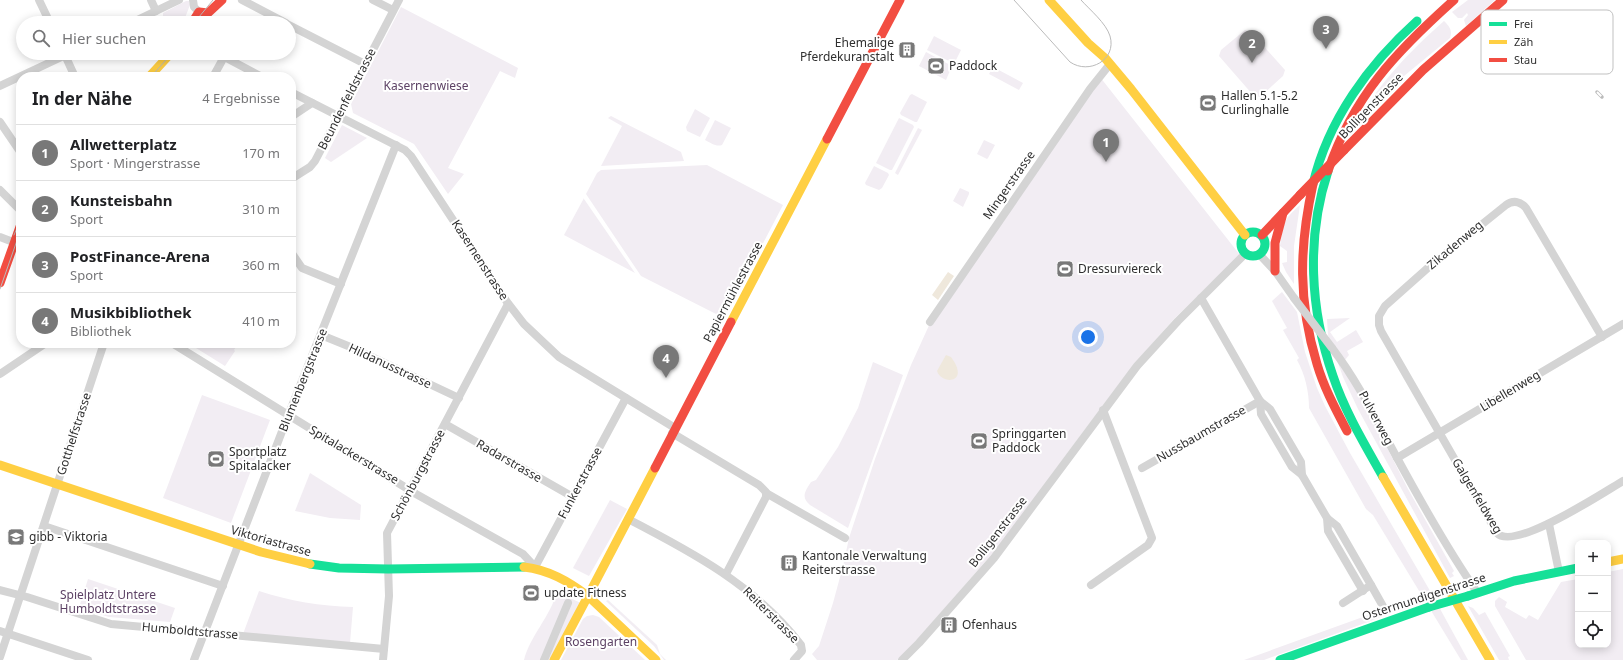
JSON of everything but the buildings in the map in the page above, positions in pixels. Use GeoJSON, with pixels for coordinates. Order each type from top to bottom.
{"type":"FeatureCollection","features":[{"type":"Feature","properties":{"kind":"main road"},"geometry":{"type":"LineString","coordinates":[[196,16],[199,12],[208,13],[222,0]]}},
{"type":"Feature","properties":{"kind":"main road","name":"Papiermühlestrasse"},"geometry":{"type":"LineString","coordinates":[[554,660],[673,430],[900,0]]}},
{"type":"Feature","properties":{"kind":"main road"},"geometry":{"type":"LineString","coordinates":[[1049,0],[1088,43],[1108,61]]}},
{"type":"Feature","properties":{"kind":"main road"},"geometry":{"type":"LineString","coordinates":[[1060,0],[1098,44],[1108,61],[1178,147],[1245,235]]}},
{"type":"Feature","properties":{"kind":"main road"},"geometry":{"type":"LineString","coordinates":[[1454,0],[1415,36],[1385,68],[1363,97],[1344,130],[1324,180],[1316,216],[1312,253],[1313,290],[1314,306],[1322,345],[1340,396],[1372,455],[1490,660]]}},
{"type":"Feature","properties":{"kind":"main road","name":"Bolligenstrasse"},"geometry":{"type":"LineString","coordinates":[[1492,10],[1503,0]]}},
{"type":"Feature","properties":{"kind":"main road"},"geometry":{"type":"LineString","coordinates":[[1424,15],[1393,44],[1365,77],[1344,108],[1327,142],[1314,177],[1306,215],[1302,253],[1305,314],[1319,371],[1331,400],[1354,444],[1480,660]]}},
{"type":"Feature","properties":{"kind":"main road","name":"Bolligenstrasse"},"geometry":{"type":"LineString","coordinates":[[1262,235],[1423,70],[1481,19]]}},
{"type":"Feature","properties":{"kind":"main road"},"geometry":{"type":"LineString","coordinates":[[154,72],[165,60]]}},
{"type":"Feature","properties":{"kind":"main road"},"geometry":{"type":"LineString","coordinates":[[1275,271],[1275,243],[1283,213]]}},
{"type":"Feature","properties":{"kind":"main road"},"geometry":{"type":"LineString","coordinates":[[1254,232],[1262,235],[1266,245],[1260,255],[1251,256],[1245,254],[1241,244],[1245,235],[1254,232]]}},
{"type":"Feature","properties":{"kind":"main road"},"geometry":{"type":"LineString","coordinates":[[0,283],[16,235]]}},
{"type":"Feature","properties":{"kind":"main road","name":"Viktoriastrasse"},"geometry":{"type":"LineString","coordinates":[[0,465],[239,545],[274,556],[310,564],[344,568],[388,569],[520,566],[535,567],[557,575],[588,596],[656,660]]}},
{"type":"Feature","properties":{"kind":"main road"},"geometry":{"type":"LineString","coordinates":[[1611,561],[1623,559]]}},
{"type":"Feature","properties":{"kind":"main road","name":"Ostermundigenstrasse"},"geometry":{"type":"LineString","coordinates":[[1280,660],[1429,607],[1514,581],[1575,569]]}},
{"type":"Feature","properties":{"kind":"street"},"geometry":{"type":"LineString","coordinates":[[39,0],[47,16]]}},
{"type":"Feature","properties":{"kind":"street"},"geometry":{"type":"LineString","coordinates":[[151,0],[156,11]]}},
{"type":"Feature","properties":{"kind":"street"},"geometry":{"type":"LineString","coordinates":[[146,16],[179,0]]}},
{"type":"Feature","properties":{"kind":"street"},"geometry":{"type":"LineString","coordinates":[[193,0],[195,9],[199,12]]}},
{"type":"Feature","properties":{"kind":"street"},"geometry":{"type":"LineString","coordinates":[[242,0],[273,16]]}},
{"type":"Feature","properties":{"kind":"street"},"geometry":{"type":"LineString","coordinates":[[373,0],[393,10]]}},
{"type":"Feature","properties":{"kind":"street","name":"Beundenfeldstrasse"},"geometry":{"type":"LineString","coordinates":[[296,176],[312,165],[399,0]]}},
{"type":"Feature","properties":{"kind":"street"},"geometry":{"type":"LineString","coordinates":[[296,29],[365,64]]}},
{"type":"Feature","properties":{"kind":"street"},"geometry":{"type":"LineString","coordinates":[[29,72],[54,60]]}},
{"type":"Feature","properties":{"kind":"street"},"geometry":{"type":"LineString","coordinates":[[68,60],[73,72]]}},
{"type":"Feature","properties":{"kind":"street"},"geometry":{"type":"LineString","coordinates":[[215,72],[218,60]]}},
{"type":"Feature","properties":{"kind":"street"},"geometry":{"type":"LineString","coordinates":[[230,60],[252,72]]}},
{"type":"Feature","properties":{"kind":"street","name":"Mingerstrasse"},"geometry":{"type":"LineString","coordinates":[[930,322],[1108,61]]}},
{"type":"Feature","properties":{"kind":"street"},"geometry":{"type":"LineString","coordinates":[[0,86],[16,78]]}},
{"type":"Feature","properties":{"kind":"street","name":"Kasernenstrasse"},"geometry":{"type":"LineString","coordinates":[[296,95],[405,150],[411,156],[508,304],[524,324],[559,357],[626,398],[673,430]]}},
{"type":"Feature","properties":{"kind":"street"},"geometry":{"type":"LineString","coordinates":[[296,114],[312,103]]}},
{"type":"Feature","properties":{"kind":"street"},"geometry":{"type":"LineString","coordinates":[[0,122],[16,146]]}},
{"type":"Feature","properties":{"kind":"street","name":"Blumenbergstrasse"},"geometry":{"type":"LineString","coordinates":[[194,660],[288,415],[396,145]]}},
{"type":"Feature","properties":{"kind":"street"},"geometry":{"type":"LineString","coordinates":[[0,190],[16,205]]}},
{"type":"Feature","properties":{"kind":"street","name":"Zikadenweg"},"geometry":{"type":"LineString","coordinates":[[1439,433],[1381,331],[1379,316],[1385,306],[1399,293],[1506,204],[1516,202],[1521,203],[1526,208],[1602,337]]}},
{"type":"Feature","properties":{"kind":"street"},"geometry":{"type":"LineString","coordinates":[[0,237],[13,242]]}},
{"type":"Feature","properties":{"kind":"street","name":"Bolligenstrasse"},"geometry":{"type":"LineString","coordinates":[[902,660],[919,643],[994,558],[1103,410],[1155,344],[1245,254]]}},
{"type":"Feature","properties":{"kind":"street","name":"Pulverweg"},"geometry":{"type":"LineString","coordinates":[[1260,255],[1275,271],[1359,386],[1397,458],[1473,594]]}},
{"type":"Feature","properties":{"kind":"street"},"geometry":{"type":"LineString","coordinates":[[296,259],[302,268],[341,284]]}},
{"type":"Feature","properties":{"kind":"street","name":"Nussbaumstrasse"},"geometry":{"type":"LineString","coordinates":[[1201,298],[1260,401],[1261,414],[1292,467],[1302,475],[1327,518],[1338,526],[1384,608]]}},
{"type":"Feature","properties":{"kind":"street","name":"Schönburgstrasse"},"geometry":{"type":"LineString","coordinates":[[383,660],[389,596],[387,533],[508,304]]}},
{"type":"Feature","properties":{"kind":"street","name":"Libellenweg"},"geometry":{"type":"LineString","coordinates":[[1397,458],[1623,324]]}},
{"type":"Feature","properties":{"kind":"street","name":"Hildanusstrasse"},"geometry":{"type":"LineString","coordinates":[[321,335],[353,348],[459,398]]}},
{"type":"Feature","properties":{"kind":"street"},"geometry":{"type":"LineString","coordinates":[[0,374],[39,348]]}},
{"type":"Feature","properties":{"kind":"street","name":"Gotthelfstrasse"},"geometry":{"type":"LineString","coordinates":[[0,657],[4,633],[20,596],[102,348]]}},
{"type":"Feature","properties":{"kind":"street","name":"Spitalackerstrasse"},"geometry":{"type":"LineString","coordinates":[[180,348],[410,490],[523,554],[535,567]]}},
{"type":"Feature","properties":{"kind":"street","name":"Funkerstrasse"},"geometry":{"type":"LineString","coordinates":[[535,567],[626,398]]}},
{"type":"Feature","properties":{"kind":"street","name":"Nussbaumstrasse"},"geometry":{"type":"LineString","coordinates":[[1142,468],[1260,401]]}},
{"type":"Feature","properties":{"kind":"street"},"geometry":{"type":"LineString","coordinates":[[1091,585],[1148,545],[1152,538],[1103,410]]}},
{"type":"Feature","properties":{"kind":"street","name":"Radarstrasse"},"geometry":{"type":"LineString","coordinates":[[445,424],[573,498]]}},
{"type":"Feature","properties":{"kind":"street"},"geometry":{"type":"LineString","coordinates":[[673,430],[762,486],[766,493],[846,538]]}},
{"type":"Feature","properties":{"kind":"street","name":"Galgenfeldweg"},"geometry":{"type":"LineString","coordinates":[[1439,433],[1499,535],[1504,538],[1549,524],[1623,481]]}},
{"type":"Feature","properties":{"kind":"street"},"geometry":{"type":"LineString","coordinates":[[726,574],[765,499],[766,493]]}},
{"type":"Feature","properties":{"kind":"street","name":"Nussbaumstrasse"},"geometry":{"type":"LineString","coordinates":[[1327,518],[1328,531],[1363,591]]}},
{"type":"Feature","properties":{"kind":"street","name":"Reiterstrasse"},"geometry":{"type":"LineString","coordinates":[[628,519],[688,551],[726,574],[760,601],[800,644],[802,651],[794,660]]}},
{"type":"Feature","properties":{"kind":"street"},"geometry":{"type":"LineString","coordinates":[[1549,524],[1559,572]]}},
{"type":"Feature","properties":{"kind":"street"},"geometry":{"type":"LineString","coordinates":[[44,526],[223,586]]}},
{"type":"Feature","properties":{"kind":"street"},"geometry":{"type":"LineString","coordinates":[[1343,603],[1372,585]]}},
{"type":"Feature","properties":{"kind":"street","name":"Humboldtstrasse"},"geometry":{"type":"LineString","coordinates":[[0,590],[107,623],[384,650]]}},
{"type":"Feature","properties":{"kind":"street"},"geometry":{"type":"LineString","coordinates":[[544,660],[568,603]]}},
{"type":"Feature","properties":{"kind":"street"},"geometry":{"type":"LineString","coordinates":[[4,633],[88,660]]}},
{"type":"Feature","properties":{"kind":"green space"},"geometry":{"type":"Polygon","coordinates":[[[1468,0],[1495,0],[1484,10],[1481,10],[1481,13],[1466,26],[1464,20],[1468,15],[1467,13],[1462,18],[1458,18],[1452,12],[1468,0]]]}},
{"type":"Feature","properties":{"kind":"green space"},"geometry":{"type":"Polygon","coordinates":[[[186,1],[189,1],[190,5],[186,16],[163,16],[163,13],[186,1]]]}},
{"type":"Feature","properties":{"kind":"green space","name":"Kasernenwiese"},"geometry":{"type":"Polygon","coordinates":[[[401,7],[518,68],[515,78],[500,71],[448,168],[464,174],[448,194],[414,144],[353,113],[351,104],[401,7]]]}},
{"type":"Feature","properties":{"kind":"green space"},"geometry":{"type":"Polygon","coordinates":[[[1444,21],[1451,30],[1450,38],[1404,76],[1355,126],[1373,97],[1395,69],[1444,21]]]}},
{"type":"Feature","properties":{"kind":"green space"},"geometry":{"type":"Polygon","coordinates":[[[1245,30],[1251,32],[1285,70],[1283,76],[1260,97],[1253,95],[1219,56],[1221,50],[1245,30]]]}},
{"type":"Feature","properties":{"kind":"green space","name":"Paddock"},"geometry":{"type":"Polygon","coordinates":[[[934,36],[961,50],[955,62],[953,63],[927,50],[934,36]]]}},
{"type":"Feature","properties":{"kind":"green space","name":"Paddock"},"geometry":{"type":"Polygon","coordinates":[[[926,52],[952,66],[946,80],[919,66],[926,52]]]}},
{"type":"Feature","properties":{"kind":"green space","name":"Paddock"},"geometry":{"type":"Polygon","coordinates":[[[993,67],[1023,83],[1019,90],[989,74],[993,67]]]}},
{"type":"Feature","properties":{"kind":"green space","name":"Springgarten Paddock"},"geometry":{"type":"Polygon","coordinates":[[[1100,77],[1240,255],[1175,318],[1134,364],[1006,538],[909,649],[897,660],[817,660],[812,654],[819,646],[833,603],[849,538],[875,459],[911,365],[931,321],[1100,77]]]}},
{"type":"Feature","properties":{"kind":"green space"},"geometry":{"type":"Polygon","coordinates":[[[912,94],[927,102],[917,122],[901,115],[900,113],[912,94]]]}},
{"type":"Feature","properties":{"kind":"green space"},"geometry":{"type":"Polygon","coordinates":[[[695,109],[710,118],[700,137],[687,131],[686,127],[695,109]]]}},
{"type":"Feature","properties":{"kind":"green space"},"geometry":{"type":"Polygon","coordinates":[[[611,116],[681,152],[684,161],[601,166],[622,126],[608,118],[611,116]]]}},
{"type":"Feature","properties":{"kind":"green space"},"geometry":{"type":"Polygon","coordinates":[[[899,118],[913,125],[914,127],[892,170],[890,170],[876,163],[899,118]]]}},
{"type":"Feature","properties":{"kind":"green space"},"geometry":{"type":"Polygon","coordinates":[[[715,120],[731,128],[722,145],[716,145],[705,140],[715,120]]]}},
{"type":"Feature","properties":{"kind":"green space"},"geometry":{"type":"Polygon","coordinates":[[[342,125],[367,138],[331,162],[325,158],[342,125]]]}},
{"type":"Feature","properties":{"kind":"green space"},"geometry":{"type":"Polygon","coordinates":[[[918,128],[922,130],[898,175],[895,173],[918,128]]]}},
{"type":"Feature","properties":{"kind":"green space"},"geometry":{"type":"Polygon","coordinates":[[[984,140],[995,145],[987,159],[977,154],[984,140]]]}},
{"type":"Feature","properties":{"kind":"green space"},"geometry":{"type":"Polygon","coordinates":[[[707,165],[783,205],[724,318],[641,276],[586,194],[597,173],[601,170],[707,165]]]}},
{"type":"Feature","properties":{"kind":"green space"},"geometry":{"type":"Polygon","coordinates":[[[874,166],[888,173],[889,175],[882,188],[879,190],[866,185],[865,183],[874,166]]]}},
{"type":"Feature","properties":{"kind":"green space"},"geometry":{"type":"Polygon","coordinates":[[[960,188],[969,192],[963,207],[953,201],[960,188]]]}},
{"type":"Feature","properties":{"kind":"green space"},"geometry":{"type":"Polygon","coordinates":[[[584,199],[635,273],[564,235],[584,199]]]}},
{"type":"Feature","properties":{"kind":"green space"},"geometry":{"type":"Polygon","coordinates":[[[1300,205],[1294,246],[1294,284],[1282,263],[1287,262],[1287,251],[1280,246],[1285,223],[1290,215],[1300,205]]]}},
{"type":"Feature","properties":{"kind":"green space"},"geometry":{"type":"Polygon","coordinates":[[[1282,292],[1297,312],[1305,352],[1317,388],[1325,406],[1350,453],[1433,596],[1468,660],[1461,660],[1373,515],[1366,509],[1309,408],[1306,383],[1297,360],[1299,358],[1283,330],[1287,328],[1272,301],[1282,292]]]}},
{"type":"Feature","properties":{"kind":"green space"},"geometry":{"type":"Polygon","coordinates":[[[1350,318],[1330,332],[1337,342],[1356,330],[1363,342],[1347,351],[1349,355],[1340,366],[1357,389],[1408,489],[1454,571],[1452,573],[1454,576],[1450,578],[1358,409],[1343,377],[1328,335],[1327,319],[1350,318]]]}},
{"type":"Feature","properties":{"kind":"green space"},"geometry":{"type":"Polygon","coordinates":[[[196,348],[235,348],[235,351],[225,366],[196,348]]]}},
{"type":"Feature","properties":{"kind":"green space"},"geometry":{"type":"Polygon","coordinates":[[[873,362],[903,375],[848,528],[810,505],[805,499],[805,494],[811,482],[816,480],[838,447],[858,408],[873,362]]]}},
{"type":"Feature","properties":{"kind":"green space","name":"Sportplatz Spitalacker"},"geometry":{"type":"Polygon","coordinates":[[[202,395],[270,420],[231,523],[163,498],[202,395]]]}},
{"type":"Feature","properties":{"kind":"green space"},"geometry":{"type":"Polygon","coordinates":[[[310,473],[361,505],[360,520],[330,518],[295,511],[310,473]]]}},
{"type":"Feature","properties":{"kind":"green space"},"geometry":{"type":"Polygon","coordinates":[[[610,500],[627,509],[589,576],[573,568],[610,500]]]}},
{"type":"Feature","properties":{"kind":"green space"},"geometry":{"type":"Polygon","coordinates":[[[1623,569],[1623,660],[1526,660],[1495,606],[1495,601],[1499,597],[1507,602],[1505,607],[1526,619],[1529,615],[1538,620],[1561,582],[1575,580],[1575,648],[1611,648],[1611,571],[1623,569]]]}},
{"type":"Feature","properties":{"kind":"green space","name":"Spielplatz Untere Humboldtstrasse"},"geometry":{"type":"Polygon","coordinates":[[[88,579],[175,608],[170,622],[109,617],[79,608],[81,601],[79,595],[84,592],[88,579]]]}},
{"type":"Feature","properties":{"kind":"green space"},"geometry":{"type":"Polygon","coordinates":[[[259,591],[282,598],[305,602],[353,607],[350,643],[243,634],[259,591]]]}},
{"type":"Feature","properties":{"kind":"green space"},"geometry":{"type":"Polygon","coordinates":[[[557,592],[583,604],[553,660],[524,660],[531,643],[550,610],[557,592]]]}},
{"type":"Feature","properties":{"kind":"green space"},"geometry":{"type":"Polygon","coordinates":[[[608,600],[657,645],[660,654],[666,660],[664,660],[654,646],[606,601],[608,600]]]}},
{"type":"Feature","properties":{"kind":"green space"},"geometry":{"type":"Polygon","coordinates":[[[1410,600],[1414,600],[1417,605],[1410,605],[1264,660],[1244,660],[1410,600]]]}},
{"type":"Feature","properties":{"kind":"green space"},"geometry":{"type":"Polygon","coordinates":[[[1468,606],[1473,608],[1479,615],[1485,612],[1510,656],[1508,657],[1509,660],[1499,660],[1468,606]]]}},
{"type":"Feature","properties":{"kind":"green space","name":"Rosengarten"},"geometry":{"type":"Polygon","coordinates":[[[593,615],[599,617],[645,660],[561,660],[583,619],[587,616],[593,615]]]}},
{"type":"Feature","properties":{"kind":"shaded area"},"geometry":{"type":"Polygon","coordinates":[[[948,272],[954,276],[938,300],[932,295],[948,272]]]}},
{"type":"Feature","properties":{"kind":"shaded area"},"geometry":{"type":"Polygon","coordinates":[[[946,355],[951,357],[958,373],[956,377],[948,380],[940,376],[937,371],[946,355]]]}},
{"type":"Feature","properties":{"kind":"tram line"},"geometry":{"type":"LineString","coordinates":[[200,16],[213,0]]}},
{"type":"Feature","properties":{"kind":"tram line"},"geometry":{"type":"LineString","coordinates":[[1014,0],[1070,62],[1077,66],[1085,67],[1100,63],[1109,52],[1111,45],[1110,36],[1105,26],[1081,0]]}},
{"type":"Feature","properties":{"kind":"tram line"},"geometry":{"type":"LineString","coordinates":[[155,72],[166,60]]}},
{"type":"Feature","properties":{"kind":"tram line"},"geometry":{"type":"LineString","coordinates":[[14,235],[16,230]]}},
{"type":"Feature","properties":{"kind":"tram line"},"geometry":{"type":"LineString","coordinates":[[0,289],[16,243]]}},
{"type":"Feature","properties":{"kind":"railway"},"geometry":{"type":"LineString","coordinates":[[1597,92],[1602,97]]}},
{"type":"Feature","properties":{"kind":"traffic: fast"},"geometry":{"type":"LineString","coordinates":[[1313,184],[1320,160],[1329,138],[1353,95],[1383,56],[1417,21]]}},
{"type":"Feature","properties":{"kind":"traffic: fast"},"geometry":{"type":"LineString","coordinates":[[1328,171],[1316,222],[1314,248],[1314,274],[1319,326],[1325,351],[1343,402],[1383,477]]}},
{"type":"Feature","properties":{"kind":"traffic: fast"},"geometry":{"type":"LineString","coordinates":[[1248,232],[1258,232],[1265,239],[1265,244],[1265,249],[1258,256],[1248,256],[1241,249],[1241,239],[1248,232]]}},
{"type":"Feature","properties":{"kind":"traffic: fast"},"geometry":{"type":"LineString","coordinates":[[310,564],[339,568],[388,569],[524,567]]}},
{"type":"Feature","properties":{"kind":"traffic: fast"},"geometry":{"type":"LineString","coordinates":[[1468,596],[1514,581],[1575,569]]}},
{"type":"Feature","properties":{"kind":"traffic: fast"},"geometry":{"type":"LineString","coordinates":[[1429,607],[1468,596]]}},
{"type":"Feature","properties":{"kind":"traffic: fast"},"geometry":{"type":"LineString","coordinates":[[1280,660],[1429,607]]}},
{"type":"Feature","properties":{"kind":"traffic: slow"},"geometry":{"type":"LineString","coordinates":[[1049,0],[1088,43],[1105,58],[1131,89],[1245,235]]}},
{"type":"Feature","properties":{"kind":"traffic: slow"},"geometry":{"type":"LineString","coordinates":[[154,72],[165,60]]}},
{"type":"Feature","properties":{"kind":"traffic: slow"},"geometry":{"type":"LineString","coordinates":[[731,322],[827,139]]}},
{"type":"Feature","properties":{"kind":"traffic: slow"},"geometry":{"type":"LineString","coordinates":[[0,465],[261,552],[310,564]]}},
{"type":"Feature","properties":{"kind":"traffic: slow"},"geometry":{"type":"LineString","coordinates":[[655,468],[588,596],[656,660]]}},
{"type":"Feature","properties":{"kind":"traffic: slow"},"geometry":{"type":"LineString","coordinates":[[1383,477],[1490,660]]}},
{"type":"Feature","properties":{"kind":"traffic: slow"},"geometry":{"type":"LineString","coordinates":[[1611,561],[1623,559]]}},
{"type":"Feature","properties":{"kind":"traffic: slow"},"geometry":{"type":"LineString","coordinates":[[524,567],[533,568],[558,577],[588,596],[554,660]]}},
{"type":"Feature","properties":{"kind":"traffic: jam"},"geometry":{"type":"LineString","coordinates":[[196,16],[199,12],[208,13],[222,0]]}},
{"type":"Feature","properties":{"kind":"traffic: jam"},"geometry":{"type":"LineString","coordinates":[[827,139],[900,0]]}},
{"type":"Feature","properties":{"kind":"traffic: jam"},"geometry":{"type":"LineString","coordinates":[[1328,171],[1338,144],[1350,120],[1379,76],[1414,38],[1454,0]]}},
{"type":"Feature","properties":{"kind":"traffic: jam"},"geometry":{"type":"LineString","coordinates":[[1492,10],[1503,0]]}},
{"type":"Feature","properties":{"kind":"traffic: jam"},"geometry":{"type":"LineString","coordinates":[[1344,150],[1423,70],[1481,19]]}},
{"type":"Feature","properties":{"kind":"traffic: jam"},"geometry":{"type":"LineString","coordinates":[[1300,195],[1344,150]]}},
{"type":"Feature","properties":{"kind":"traffic: jam"},"geometry":{"type":"LineString","coordinates":[[1313,184],[1308,207],[1303,252],[1306,319],[1323,382],[1347,431]]}},
{"type":"Feature","properties":{"kind":"traffic: jam"},"geometry":{"type":"LineString","coordinates":[[1262,235],[1300,195]]}},
{"type":"Feature","properties":{"kind":"traffic: jam"},"geometry":{"type":"LineString","coordinates":[[1275,271],[1275,243],[1283,213]]}},
{"type":"Feature","properties":{"kind":"traffic: jam"},"geometry":{"type":"LineString","coordinates":[[0,283],[16,238]]}},
{"type":"Feature","properties":{"kind":"traffic: jam"},"geometry":{"type":"LineString","coordinates":[[655,468],[731,322]]}},
{"type":"Feature","properties":{"kind":"place","name":"PostFinance-Arena"},"geometry":{"type":"Point","coordinates":[1326,49]}},
{"type":"Feature","properties":{"kind":"place","name":"Ehemalige Pferdekuranstalt"},"geometry":{"type":"Point","coordinates":[907,50]}},
{"type":"Feature","properties":{"kind":"place","name":"Kunsteisbahn"},"geometry":{"type":"Point","coordinates":[1252,63]}},
{"type":"Feature","properties":{"kind":"place","name":"Paddock"},"geometry":{"type":"Point","coordinates":[936,66]}},
{"type":"Feature","properties":{"kind":"place","name":"Hallen 5.1-5.2 Curlinghalle"},"geometry":{"type":"Point","coordinates":[1208,103]}},
{"type":"Feature","properties":{"kind":"place","name":"Allwetterplatz"},"geometry":{"type":"Point","coordinates":[1106,162]}},
{"type":"Feature","properties":{"kind":"place","name":"Dressurviereck"},"geometry":{"type":"Point","coordinates":[1065,269]}},
{"type":"Feature","properties":{"kind":"place","name":"Musikbibliothek"},"geometry":{"type":"Point","coordinates":[666,378]}},
{"type":"Feature","properties":{"kind":"place","name":"Springgarten Paddock"},"geometry":{"type":"Point","coordinates":[979,441]}},
{"type":"Feature","properties":{"kind":"place","name":"Sportplatz Spitalacker"},"geometry":{"type":"Point","coordinates":[216,459]}},
{"type":"Feature","properties":{"kind":"place","name":"gibb - Viktoria"},"geometry":{"type":"Point","coordinates":[16,537]}},
{"type":"Feature","properties":{"kind":"place","name":"Kantonale Verwaltung Reiterstrasse"},"geometry":{"type":"Point","coordinates":[789,563]}},
{"type":"Feature","properties":{"kind":"place","name":"update Fitness"},"geometry":{"type":"Point","coordinates":[531,593]}},
{"type":"Feature","properties":{"kind":"place","name":"Ofenhaus"},"geometry":{"type":"Point","coordinates":[949,625]}}]}
